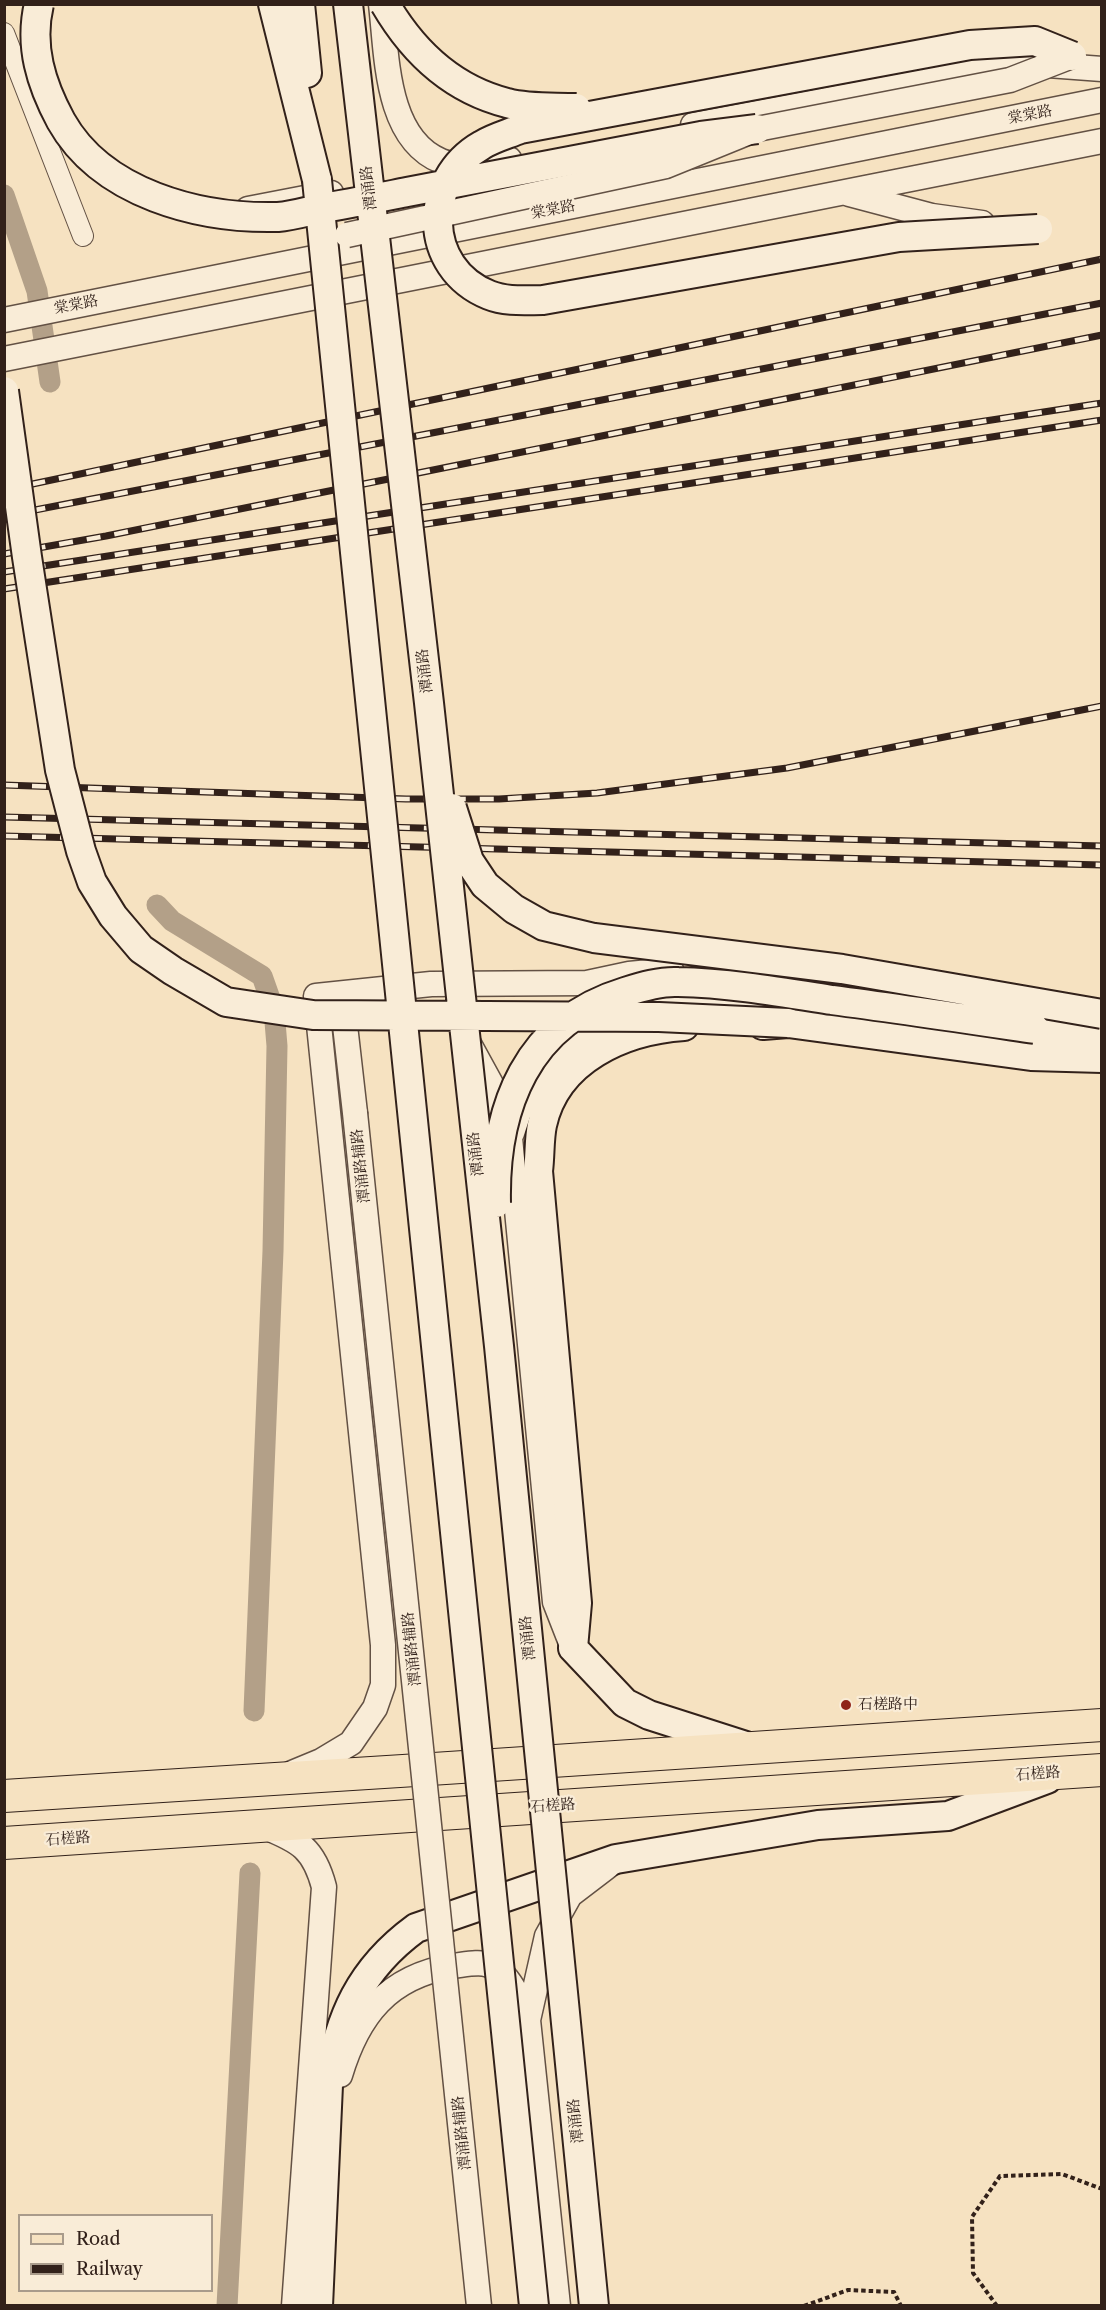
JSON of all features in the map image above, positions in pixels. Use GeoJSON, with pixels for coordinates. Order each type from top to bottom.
{"type":"FeatureCollection","features":[{"type":"Feature","properties":{"kind":"main road"},"geometry":{"type":"LineString","coordinates":[[39,4],[34,28],[35,53],[49,98],[71,139],[104,170],[124,183],[161,201],[226,213],[279,217],[700,136],[757,129]]}},
{"type":"Feature","properties":{"kind":"main road"},"geometry":{"type":"LineString","coordinates":[[273,4],[317,180]]}},
{"type":"Feature","properties":{"kind":"main road"},"geometry":{"type":"LineString","coordinates":[[300,4],[534,2306]]}},
{"type":"Feature","properties":{"kind":"main road","name":"潭涌路"},"geometry":{"type":"LineString","coordinates":[[348,4],[429,703],[499,1346],[594,2306]]}},
{"type":"Feature","properties":{"kind":"main road"},"geometry":{"type":"LineString","coordinates":[[383,4],[411,42],[440,72],[473,91],[509,104],[617,111]]}},
{"type":"Feature","properties":{"kind":"main road"},"geometry":{"type":"LineString","coordinates":[[1038,229],[899,237],[543,300],[512,300],[489,296],[469,283],[447,260],[439,242],[436,216],[442,195],[456,168],[481,145],[520,129],[970,45],[1035,41],[1072,56]]}},
{"type":"Feature","properties":{"kind":"main road"},"geometry":{"type":"LineString","coordinates":[[4,392],[60,770],[81,852],[92,882],[113,916],[141,949],[173,971],[226,1002],[314,1015],[659,1017],[788,1023],[1031,1056],[1101,1058]]}},
{"type":"Feature","properties":{"kind":"main road"},"geometry":{"type":"LineString","coordinates":[[4,485],[27,557]]}},
{"type":"Feature","properties":{"kind":"main road"},"geometry":{"type":"LineString","coordinates":[[429,703],[454,814],[469,861],[485,885],[514,909],[544,926],[605,940],[843,969],[1101,1014]]}},
{"type":"Feature","properties":{"kind":"main road"},"geometry":{"type":"LineString","coordinates":[[499,1346],[495,1187],[501,1133],[513,1089],[531,1057],[559,1025],[599,1000],[640,987],[676,982],[745,987],[1035,1029],[1101,1036]]}},
{"type":"Feature","properties":{"kind":"main road"},"geometry":{"type":"LineString","coordinates":[[760,1750],[649,1714],[625,1703],[573,1648],[577,1603],[538,1171],[542,1124],[550,1103],[574,1067],[623,1037],[683,1026],[736,1028],[788,1023]]}},
{"type":"Feature","properties":{"kind":"main road"},"geometry":{"type":"LineString","coordinates":[[4,1796],[760,1750],[1101,1725]]}},
{"type":"Feature","properties":{"kind":"main road","name":"石槎路"},"geometry":{"type":"LineString","coordinates":[[4,1844],[1101,1770]]}},
{"type":"Feature","properties":{"kind":"main road"},"geometry":{"type":"LineString","coordinates":[[318,2306],[326,2123],[332,2059],[357,1989],[388,1948],[416,1928],[616,1859],[818,1825],[948,1816],[1065,1772]]}},
{"type":"Feature","properties":{"kind":"street"},"geometry":{"type":"LineString","coordinates":[[383,4],[391,90],[399,118],[411,135],[425,151],[442,162],[467,164],[509,159]]}},
{"type":"Feature","properties":{"kind":"street"},"geometry":{"type":"LineString","coordinates":[[4,33],[83,236]]}},
{"type":"Feature","properties":{"kind":"street"},"geometry":{"type":"LineString","coordinates":[[282,264],[347,235],[666,166],[757,129],[1010,80],[1072,56],[1101,56]]}},
{"type":"Feature","properties":{"kind":"street"},"geometry":{"type":"LineString","coordinates":[[226,213],[1021,63],[1101,69]]}},
{"type":"Feature","properties":{"kind":"street","name":"棠棠路"},"geometry":{"type":"LineString","coordinates":[[7,320],[1101,100]]}},
{"type":"Feature","properties":{"kind":"street"},"geometry":{"type":"LineString","coordinates":[[11,358],[91,344],[1101,141]]}},
{"type":"Feature","properties":{"kind":"street"},"geometry":{"type":"LineString","coordinates":[[844,193],[952,220],[1038,229]]}},
{"type":"Feature","properties":{"kind":"street"},"geometry":{"type":"LineString","coordinates":[[281,1778],[321,1761],[351,1743],[375,1708],[384,1685],[383,1645],[316,996],[431,984],[587,983],[629,974],[674,969],[851,990],[1101,1026]]}},
{"type":"Feature","properties":{"kind":"street"},"geometry":{"type":"LineString","coordinates":[[431,984],[491,1084],[510,1138],[555,1602],[573,1648]]}},
{"type":"Feature","properties":{"kind":"street","name":"潭涌路辅路"},"geometry":{"type":"LineString","coordinates":[[341,994],[479,2306]]}},
{"type":"Feature","properties":{"kind":"street"},"geometry":{"type":"LineString","coordinates":[[510,1138],[519,1112],[545,1075],[576,1044],[618,1008],[669,997],[789,1008],[940,1029],[1101,1044]]}},
{"type":"Feature","properties":{"kind":"street"},"geometry":{"type":"LineString","coordinates":[[263,1826],[295,1839],[318,1864],[324,1887],[294,2306]]}},
{"type":"Feature","properties":{"kind":"street"},"geometry":{"type":"LineString","coordinates":[[528,2020],[547,1936],[570,1895],[616,1859]]}},
{"type":"Feature","properties":{"kind":"street"},"geometry":{"type":"LineString","coordinates":[[326,2123],[347,2053],[370,2010],[403,1981],[428,1970],[468,1964],[490,1965],[514,1986],[528,2020],[558,2306]]}},
{"type":"Feature","properties":{"kind":"path"},"geometry":{"type":"LineString","coordinates":[[997,2306],[973,2273],[972,2217],[1000,2176],[1062,2174],[1101,2189]]}},
{"type":"Feature","properties":{"kind":"path"},"geometry":{"type":"LineString","coordinates":[[804,2306],[848,2290],[894,2292],[901,2306]]}},
{"type":"Feature","properties":{"kind":"waterway"},"geometry":{"type":"LineString","coordinates":[[4,195],[37,291],[50,382]]}},
{"type":"Feature","properties":{"kind":"waterway"},"geometry":{"type":"LineString","coordinates":[[157,905],[172,921],[262,976],[274,1010],[277,1046],[273,1251],[254,1711]]}},
{"type":"Feature","properties":{"kind":"waterway"},"geometry":{"type":"LineString","coordinates":[[227,2306],[250,1873]]}},
{"type":"Feature","properties":{"kind":"railway"},"geometry":{"type":"LineString","coordinates":[[4,490],[1102,259]]}},
{"type":"Feature","properties":{"kind":"railway"},"geometry":{"type":"LineString","coordinates":[[4,516],[1102,303]]}},
{"type":"Feature","properties":{"kind":"railway"},"geometry":{"type":"LineString","coordinates":[[4,554],[106,536],[1102,335]]}},
{"type":"Feature","properties":{"kind":"railway"},"geometry":{"type":"LineString","coordinates":[[4,572],[1102,403]]}},
{"type":"Feature","properties":{"kind":"railway"},"geometry":{"type":"LineString","coordinates":[[4,589],[1102,420]]}},
{"type":"Feature","properties":{"kind":"railway"},"geometry":{"type":"LineString","coordinates":[[4,785],[406,799],[499,799],[597,793],[787,768],[1102,706]]}},
{"type":"Feature","properties":{"kind":"railway"},"geometry":{"type":"LineString","coordinates":[[4,817],[1102,846]]}},
{"type":"Feature","properties":{"kind":"railway"},"geometry":{"type":"LineString","coordinates":[[4,836],[1102,865]]}},
{"type":"Feature","properties":{"kind":"place","name":"石槎路中"},"geometry":{"type":"Point","coordinates":[846,1705]}}]}
